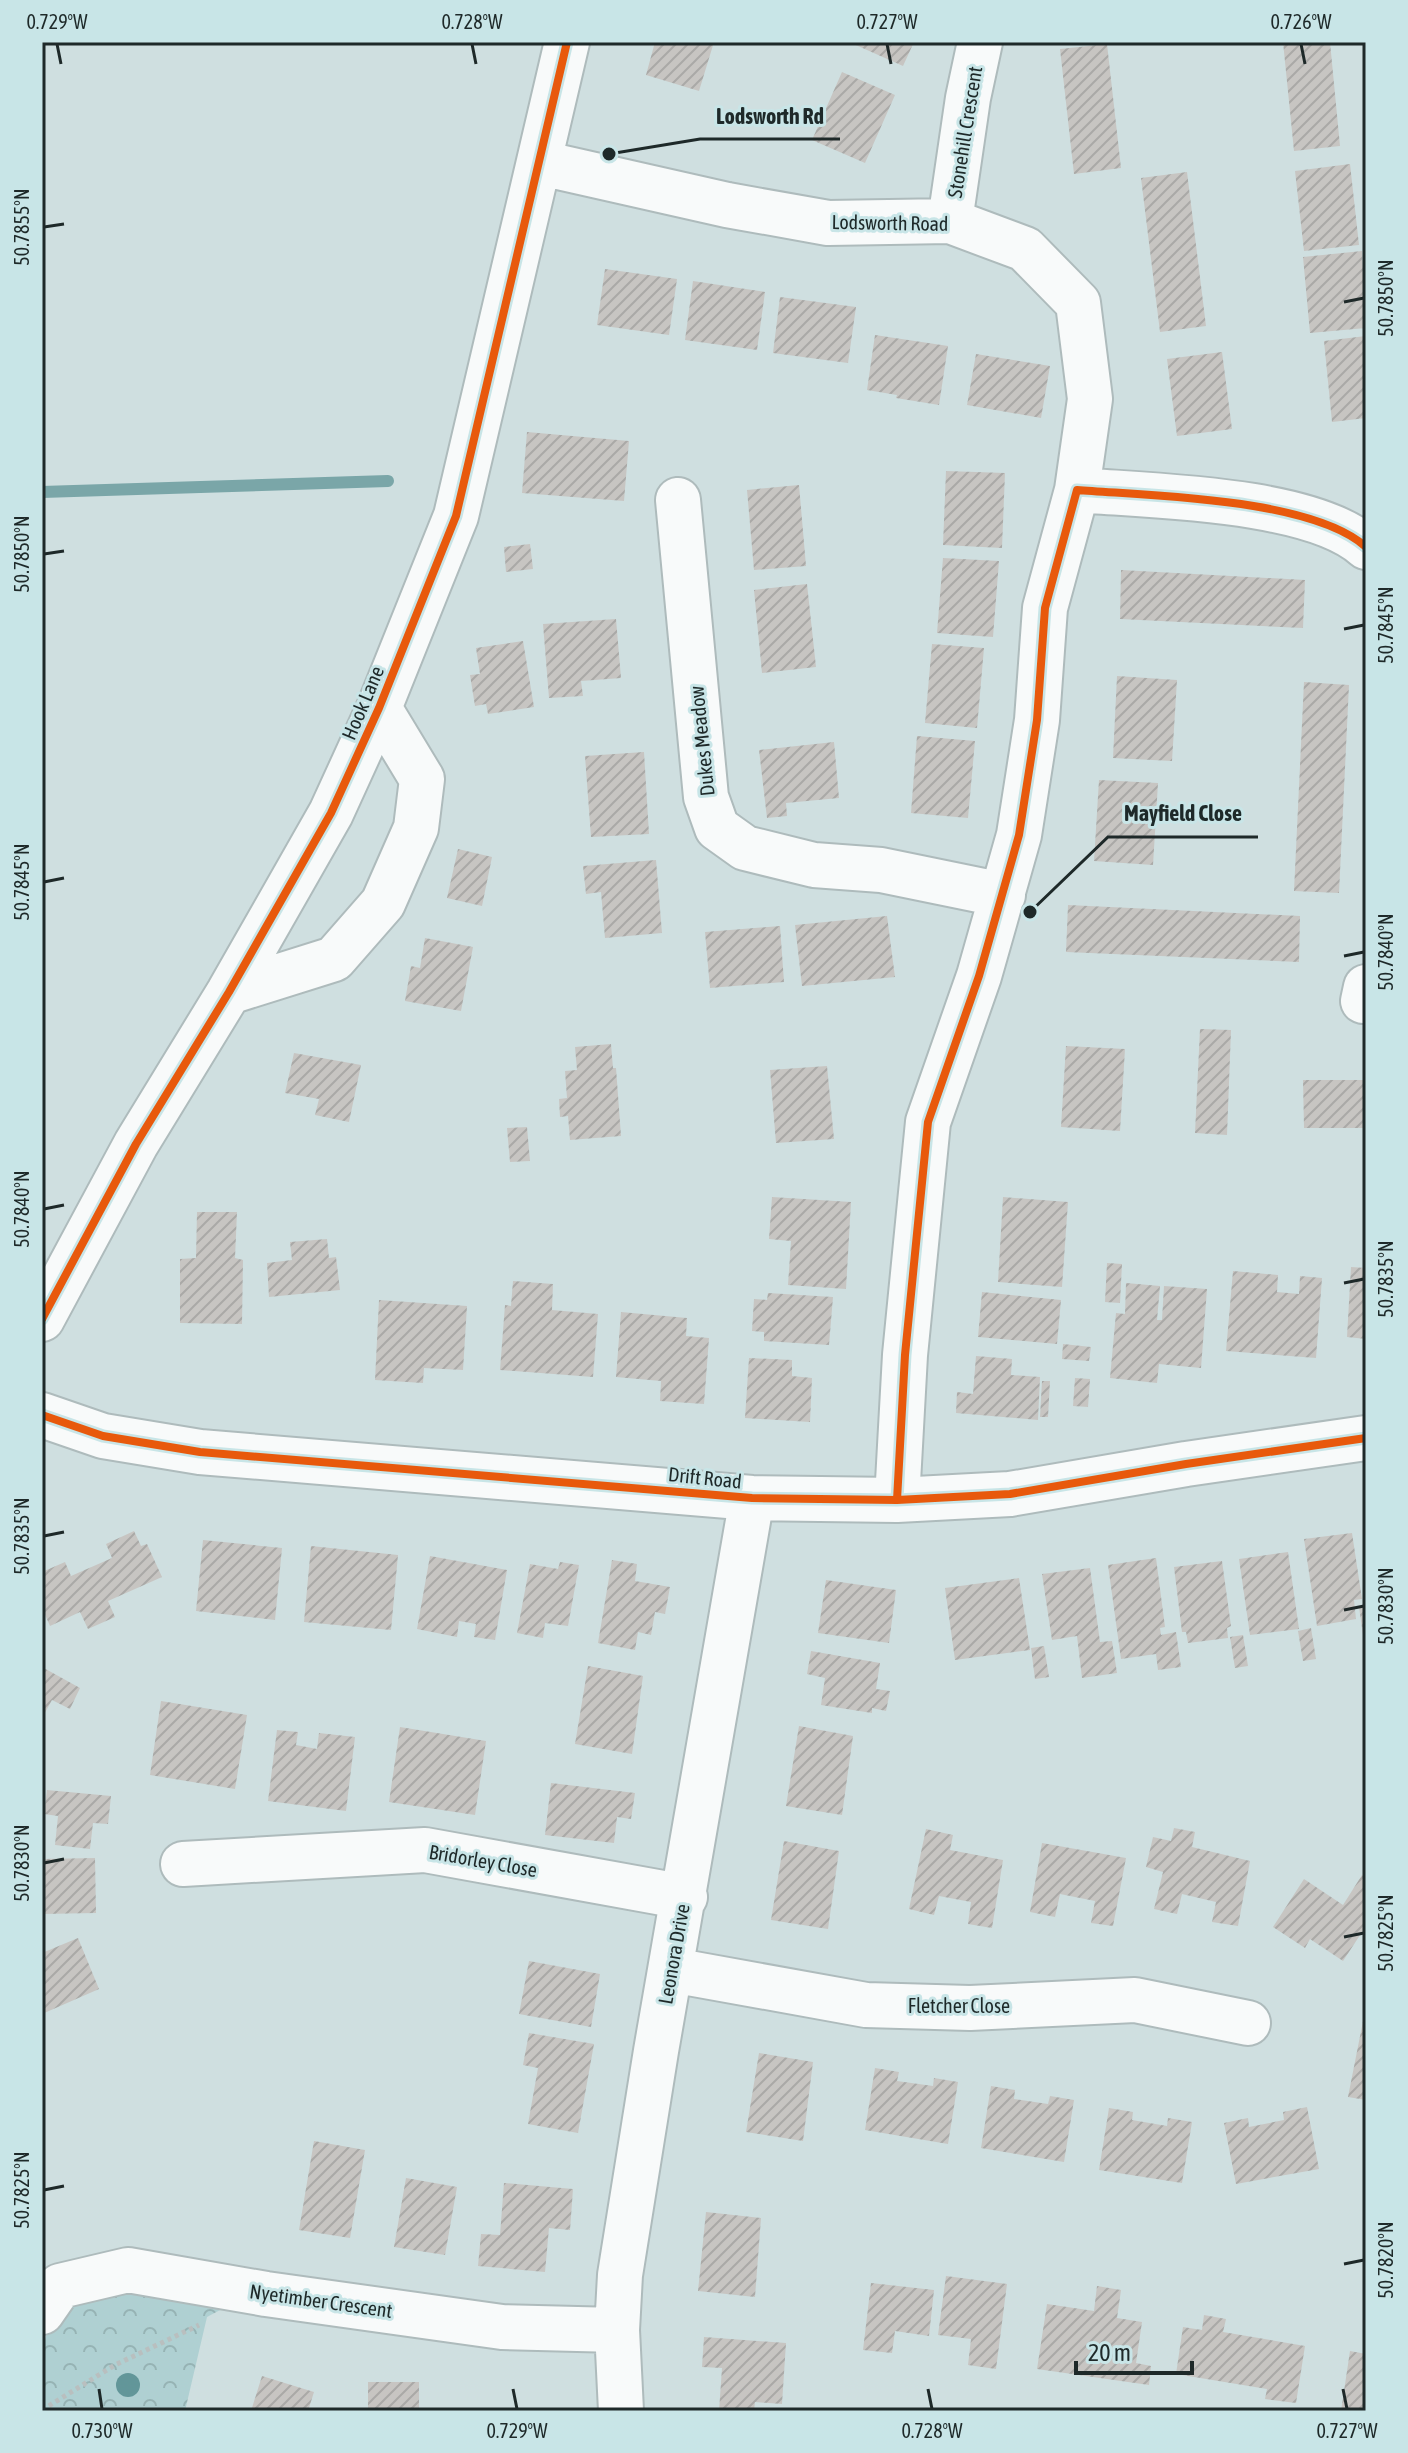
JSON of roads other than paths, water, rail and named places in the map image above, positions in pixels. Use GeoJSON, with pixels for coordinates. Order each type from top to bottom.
{"type":"FeatureCollection","features":[{"type":"Feature","properties":{"kind":"street","name":"Hook Lane"},"geometry":{"type":"LineString","coordinates":[[42,1319],[136,1144],[229,992],[331,813],[379,708],[456,516],[567,42]]}},
{"type":"Feature","properties":{"kind":"street","name":"Stonehill Crescent"},"geometry":{"type":"LineString","coordinates":[[950,221],[968,98],[980,42]]}},
{"type":"Feature","properties":{"kind":"street","name":"Lodsworth Road"},"geometry":{"type":"LineString","coordinates":[[541,163],[727,205],[828,223],[950,221],[1025,249],[1078,303],[1090,399],[1077,490],[1045,608],[1037,720],[1019,835],[979,976],[928,1122],[905,1355],[897,1500]]}},
{"type":"Feature","properties":{"kind":"street"},"geometry":{"type":"LineString","coordinates":[[1077,490],[1236,503],[1361,534]]}},
{"type":"Feature","properties":{"kind":"street","name":"Dukes Meadow"},"geometry":{"type":"LineString","coordinates":[[678,500],[706,797],[717,828],[745,848],[814,865],[881,870],[1003,895]]}},
{"type":"Feature","properties":{"kind":"street"},"geometry":{"type":"LineString","coordinates":[[229,992],[334,959],[383,903],[416,828],[422,779],[379,708]]}},
{"type":"Feature","properties":{"kind":"street","name":"Drift Road"},"geometry":{"type":"LineString","coordinates":[[42,1415],[103,1436],[200,1452],[752,1498],[897,1500],[1010,1494],[1366,1438]]}},
{"type":"Feature","properties":{"kind":"street","name":"Leonora Drive"},"geometry":{"type":"LineString","coordinates":[[621,2411],[617,2330],[620,2275],[752,1498]]}},
{"type":"Feature","properties":{"kind":"street","name":"Bridorley Close"},"geometry":{"type":"LineString","coordinates":[[183,1864],[425,1850],[685,1897]]}},
{"type":"Feature","properties":{"kind":"street","name":"Fletcher Close"},"geometry":{"type":"LineString","coordinates":[[672,1970],[866,2005],[970,2008],[1135,2000],[1248,2023]]}},
{"type":"Feature","properties":{"kind":"street","name":"Nyetimber Crescent"},"geometry":{"type":"LineString","coordinates":[[42,2312],[60,2286],[128,2270],[266,2294],[502,2327],[617,2330]]}},
{"type":"Feature","properties":{"kind":"waterway"},"geometry":{"type":"LineString","coordinates":[[42,492],[388,481]]}},
{"type":"Feature","properties":{"kind":"place","name":"Lodsworth Rd"},"geometry":{"type":"Point","coordinates":[609,154]}},
{"type":"Feature","properties":{"kind":"place","name":"Mayfield Close"},"geometry":{"type":"Point","coordinates":[1030,912]}}]}
